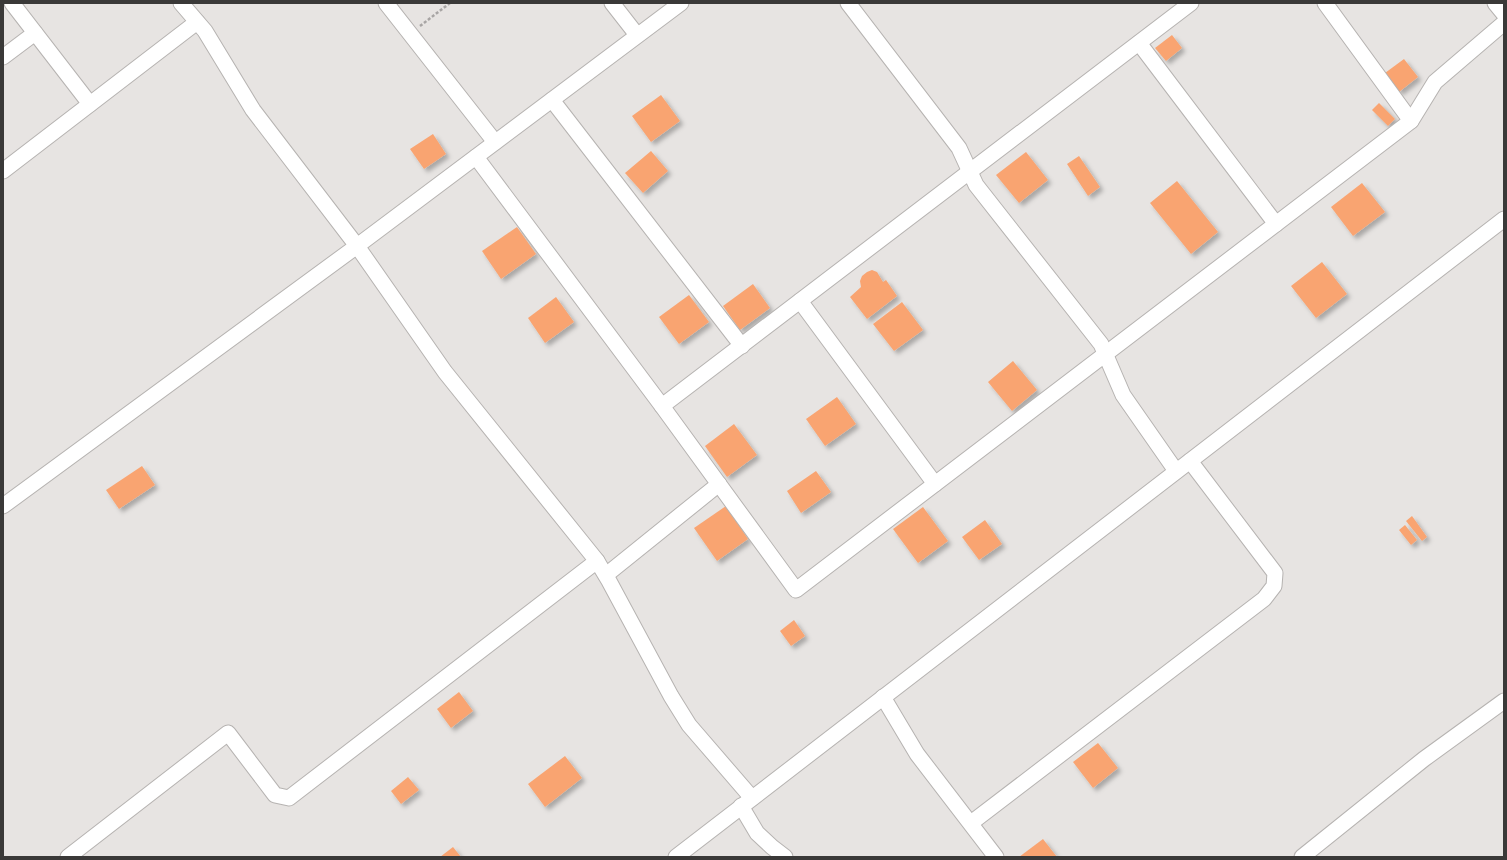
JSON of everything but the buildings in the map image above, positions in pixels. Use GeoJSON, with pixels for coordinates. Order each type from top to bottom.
{"type":"FeatureCollection","features":[{"type":"Feature","properties":{"kind":"street"},"geometry":{"type":"LineString","coordinates":[[12,3],[90,104]]}},
{"type":"Feature","properties":{"kind":"street"},"geometry":{"type":"LineString","coordinates":[[386,3],[495,142]]}},
{"type":"Feature","properties":{"kind":"street"},"geometry":{"type":"LineString","coordinates":[[612,3],[638,35]]}},
{"type":"Feature","properties":{"kind":"street"},"geometry":{"type":"LineString","coordinates":[[3,506],[357,246],[681,3]]}},
{"type":"Feature","properties":{"kind":"street"},"geometry":{"type":"LineString","coordinates":[[848,3],[959,148],[976,185],[1101,344],[1123,395],[1176,471]]}},
{"type":"Feature","properties":{"kind":"street"},"geometry":{"type":"LineString","coordinates":[[662,406],[1190,3]]}},
{"type":"Feature","properties":{"kind":"street"},"geometry":{"type":"LineString","coordinates":[[1325,3],[1411,121]]}},
{"type":"Feature","properties":{"kind":"street"},"geometry":{"type":"LineString","coordinates":[[1495,3],[1504,14]]}},
{"type":"Feature","properties":{"kind":"street"},"geometry":{"type":"LineString","coordinates":[[183,4],[205,32],[253,110],[357,246],[445,372],[597,561],[671,696],[690,725],[747,802],[757,833],[785,857]]}},
{"type":"Feature","properties":{"kind":"street"},"geometry":{"type":"LineString","coordinates":[[3,171],[197,22]]}},
{"type":"Feature","properties":{"kind":"street"},"geometry":{"type":"LineString","coordinates":[[476,157],[662,406],[796,590],[1411,121],[1434,82],[1504,23]]}},
{"type":"Feature","properties":{"kind":"street"},"geometry":{"type":"LineString","coordinates":[[3,57],[35,33]]}},
{"type":"Feature","properties":{"kind":"street"},"geometry":{"type":"LineString","coordinates":[[1139,43],[1276,224]]}},
{"type":"Feature","properties":{"kind":"street"},"geometry":{"type":"LineString","coordinates":[[552,100],[742,346]]}},
{"type":"Feature","properties":{"kind":"street"},"geometry":{"type":"LineString","coordinates":[[676,857],[1504,219]]}},
{"type":"Feature","properties":{"kind":"street"},"geometry":{"type":"LineString","coordinates":[[800,301],[935,484]]}},
{"type":"Feature","properties":{"kind":"street"},"geometry":{"type":"LineString","coordinates":[[971,823],[1264,599],[1274,586],[1275,573],[1190,461]]}},
{"type":"Feature","properties":{"kind":"street"},"geometry":{"type":"LineString","coordinates":[[606,575],[719,484]]}},
{"type":"Feature","properties":{"kind":"street"},"geometry":{"type":"LineString","coordinates":[[68,857],[228,733],[275,795],[289,798],[597,561]]}},
{"type":"Feature","properties":{"kind":"street"},"geometry":{"type":"LineString","coordinates":[[883,697],[917,754],[996,857]]}},
{"type":"Feature","properties":{"kind":"street"},"geometry":{"type":"LineString","coordinates":[[1302,857],[1424,759],[1504,701]]}},
{"type":"Feature","properties":{"kind":"path"},"geometry":{"type":"LineString","coordinates":[[410,34],[450,3]]}}]}
